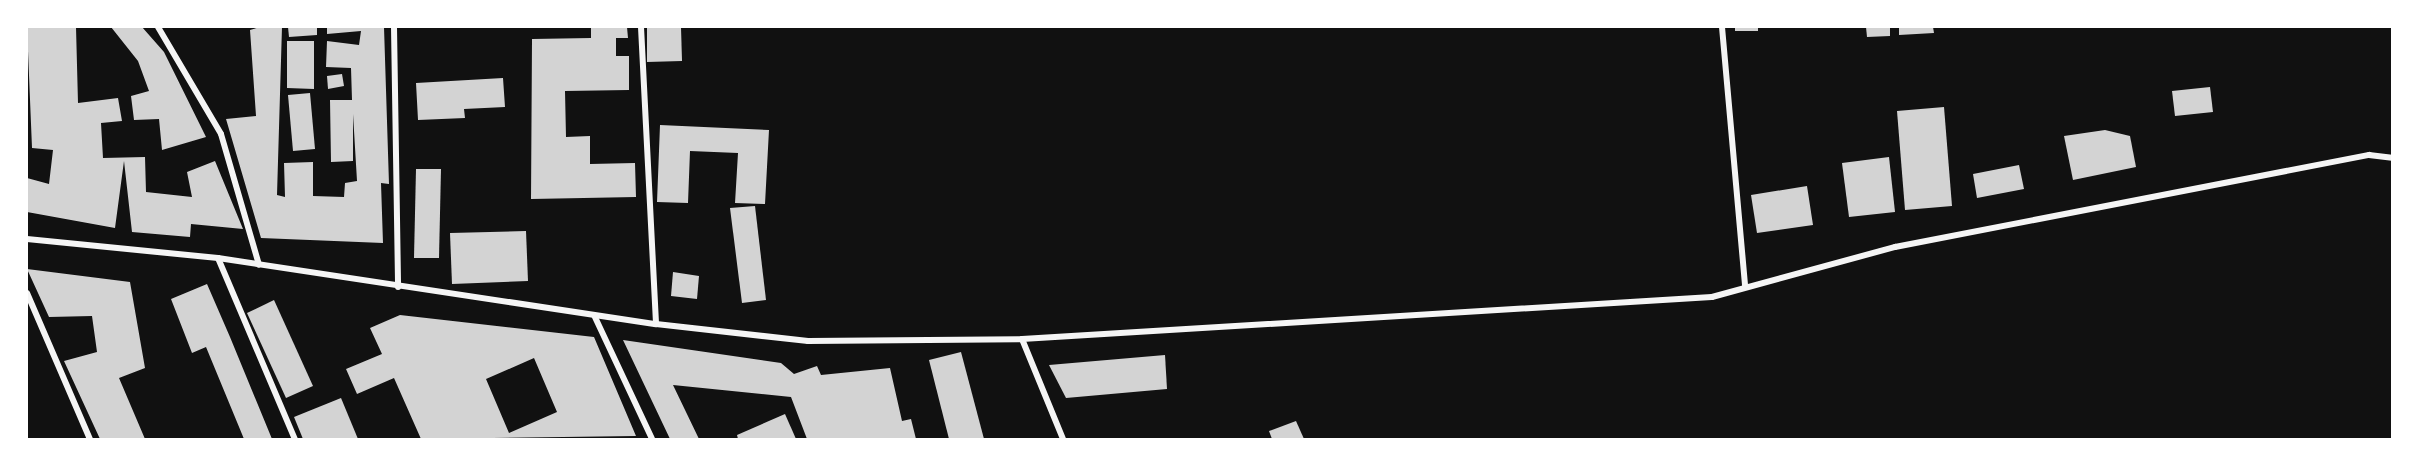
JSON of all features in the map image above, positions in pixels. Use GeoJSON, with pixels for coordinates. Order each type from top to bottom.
{"type":"FeatureCollection","features":[{"type":"Feature","properties":{"kind":"street"},"geometry":{"type":"LineString","coordinates":[[158,27],[221,134],[259,265]]}},
{"type":"Feature","properties":{"kind":"street"},"geometry":{"type":"LineString","coordinates":[[394,27],[398,287]]}},
{"type":"Feature","properties":{"kind":"street"},"geometry":{"type":"LineString","coordinates":[[641,27],[656,324]]}},
{"type":"Feature","properties":{"kind":"street"},"geometry":{"type":"LineString","coordinates":[[1722,27],[1745,287]]}},
{"type":"Feature","properties":{"kind":"street"},"geometry":{"type":"LineString","coordinates":[[27,238],[218,258],[398,287],[656,324],[808,340],[1022,339],[1712,297],[1895,247],[2370,155],[2392,158]]}},
{"type":"Feature","properties":{"kind":"street"},"geometry":{"type":"LineString","coordinates":[[218,258],[295,439]]}},
{"type":"Feature","properties":{"kind":"street"},"geometry":{"type":"LineString","coordinates":[[27,293],[90,439]]}},
{"type":"Feature","properties":{"kind":"street"},"geometry":{"type":"LineString","coordinates":[[594,315],[652,439]]}},
{"type":"Feature","properties":{"kind":"street"},"geometry":{"type":"LineString","coordinates":[[1022,339],[1063,439]]}},
{"type":"Feature","properties":{"kind":"building"},"geometry":{"type":"Polygon","coordinates":[[[27,27],[76,27],[78,103],[118,98],[122,121],[101,123],[103,158],[145,157],[146,192],[192,197],[187,172],[215,161],[243,229],[191,224],[190,237],[132,232],[124,161],[115,228],[27,212],[27,178],[49,184],[53,150],[32,148],[27,27]]]}},
{"type":"Feature","properties":{"kind":"building"},"geometry":{"type":"Polygon","coordinates":[[[111,27],[142,27],[164,52],[206,137],[162,150],[159,119],[134,120],[131,96],[149,91],[138,61],[111,27]]]}},
{"type":"Feature","properties":{"kind":"building"},"geometry":{"type":"Polygon","coordinates":[[[260,27],[282,27],[277,195],[285,197],[284,163],[313,162],[313,196],[344,197],[345,183],[357,181],[353,114],[353,161],[331,162],[330,100],[352,100],[351,68],[326,67],[327,41],[359,45],[361,31],[327,34],[327,27],[384,27],[389,184],[381,183],[383,243],[261,238],[226,119],[256,116],[250,30],[260,27]]]}},
{"type":"Feature","properties":{"kind":"building"},"geometry":{"type":"Polygon","coordinates":[[[288,27],[317,27],[317,35],[289,37],[288,27]]]}},
{"type":"Feature","properties":{"kind":"building"},"geometry":{"type":"Polygon","coordinates":[[[591,27],[627,27],[628,38],[616,38],[616,56],[629,56],[629,90],[565,91],[566,137],[590,136],[590,164],[635,163],[636,197],[531,199],[532,39],[591,38],[591,27]]]}},
{"type":"Feature","properties":{"kind":"building"},"geometry":{"type":"Polygon","coordinates":[[[647,27],[681,27],[682,61],[647,62],[647,27]]]}},
{"type":"Feature","properties":{"kind":"building"},"geometry":{"type":"Polygon","coordinates":[[[1735,27],[1758,27],[1758,31],[1735,31],[1735,27]]]}},
{"type":"Feature","properties":{"kind":"building"},"geometry":{"type":"Polygon","coordinates":[[[1866,27],[1890,27],[1890,36],[1867,37],[1866,27]]]}},
{"type":"Feature","properties":{"kind":"building"},"geometry":{"type":"Polygon","coordinates":[[[1899,27],[1933,27],[1934,33],[1899,35],[1899,27]]]}},
{"type":"Feature","properties":{"kind":"building"},"geometry":{"type":"Polygon","coordinates":[[[287,41],[314,41],[314,89],[287,88],[287,41]]]}},
{"type":"Feature","properties":{"kind":"building"},"geometry":{"type":"Polygon","coordinates":[[[342,74],[344,86],[328,89],[327,76],[342,74]]]}},
{"type":"Feature","properties":{"kind":"building"},"geometry":{"type":"Polygon","coordinates":[[[503,78],[505,107],[464,109],[465,118],[418,120],[416,83],[503,78]]]}},
{"type":"Feature","properties":{"kind":"building"},"geometry":{"type":"Polygon","coordinates":[[[2210,87],[2213,112],[2175,116],[2172,91],[2210,87]]]}},
{"type":"Feature","properties":{"kind":"building"},"geometry":{"type":"Polygon","coordinates":[[[310,93],[315,149],[293,151],[288,95],[310,93]]]}},
{"type":"Feature","properties":{"kind":"building"},"geometry":{"type":"Polygon","coordinates":[[[1944,107],[1952,206],[1905,210],[1897,111],[1944,107]]]}},
{"type":"Feature","properties":{"kind":"building"},"geometry":{"type":"Polygon","coordinates":[[[660,125],[769,130],[765,204],[735,203],[738,153],[690,151],[688,203],[657,202],[660,125]]]}},
{"type":"Feature","properties":{"kind":"building"},"geometry":{"type":"Polygon","coordinates":[[[2105,130],[2130,136],[2136,167],[2073,180],[2064,136],[2105,130]]]}},
{"type":"Feature","properties":{"kind":"building"},"geometry":{"type":"Polygon","coordinates":[[[1889,157],[1895,212],[1849,217],[1842,163],[1889,157]]]}},
{"type":"Feature","properties":{"kind":"building"},"geometry":{"type":"Polygon","coordinates":[[[2019,165],[2024,189],[1977,198],[1973,174],[2019,165]]]}},
{"type":"Feature","properties":{"kind":"building"},"geometry":{"type":"Polygon","coordinates":[[[416,169],[441,169],[439,258],[414,258],[416,169]]]}},
{"type":"Feature","properties":{"kind":"building"},"geometry":{"type":"Polygon","coordinates":[[[1807,186],[1813,225],[1757,233],[1751,195],[1807,186]]]}},
{"type":"Feature","properties":{"kind":"building"},"geometry":{"type":"Polygon","coordinates":[[[755,206],[766,300],[742,303],[730,208],[755,206]]]}},
{"type":"Feature","properties":{"kind":"building"},"geometry":{"type":"Polygon","coordinates":[[[526,231],[528,281],[452,284],[450,233],[526,231]]]}},
{"type":"Feature","properties":{"kind":"building"},"geometry":{"type":"Polygon","coordinates":[[[27,269],[130,282],[145,368],[119,378],[145,439],[100,439],[64,361],[97,352],[92,316],[49,317],[27,269]]]}},
{"type":"Feature","properties":{"kind":"building"},"geometry":{"type":"Polygon","coordinates":[[[673,272],[699,276],[697,299],[671,296],[673,272]]]}},
{"type":"Feature","properties":{"kind":"building"},"geometry":{"type":"Polygon","coordinates":[[[207,284],[272,439],[244,439],[206,347],[192,353],[171,299],[207,284]]]}},
{"type":"Feature","properties":{"kind":"building"},"geometry":{"type":"Polygon","coordinates":[[[274,300],[313,386],[286,398],[247,313],[274,300]]]}},
{"type":"Feature","properties":{"kind":"building"},"geometry":{"type":"Polygon","coordinates":[[[400,315],[594,337],[636,436],[421,439],[394,378],[357,394],[346,369],[382,354],[370,328],[400,315]],[[534,358],[486,379],[509,433],[557,412],[534,358]]]}},
{"type":"Feature","properties":{"kind":"building"},"geometry":{"type":"Polygon","coordinates":[[[623,340],[781,363],[794,374],[817,366],[821,375],[890,368],[902,421],[911,419],[916,439],[807,439],[791,397],[673,385],[699,439],[670,439],[623,340]]]}},
{"type":"Feature","properties":{"kind":"building"},"geometry":{"type":"Polygon","coordinates":[[[961,352],[984,439],[949,439],[929,360],[961,352]]]}},
{"type":"Feature","properties":{"kind":"building"},"geometry":{"type":"Polygon","coordinates":[[[1165,355],[1167,389],[1066,398],[1049,365],[1165,355]]]}},
{"type":"Feature","properties":{"kind":"building"},"geometry":{"type":"Polygon","coordinates":[[[341,398],[358,439],[303,439],[294,417],[341,398]]]}},
{"type":"Feature","properties":{"kind":"building"},"geometry":{"type":"Polygon","coordinates":[[[785,414],[796,439],[738,439],[737,435],[785,414]]]}},
{"type":"Feature","properties":{"kind":"building"},"geometry":{"type":"Polygon","coordinates":[[[1296,421],[1304,439],[1272,439],[1269,431],[1296,421]]]}}]}
